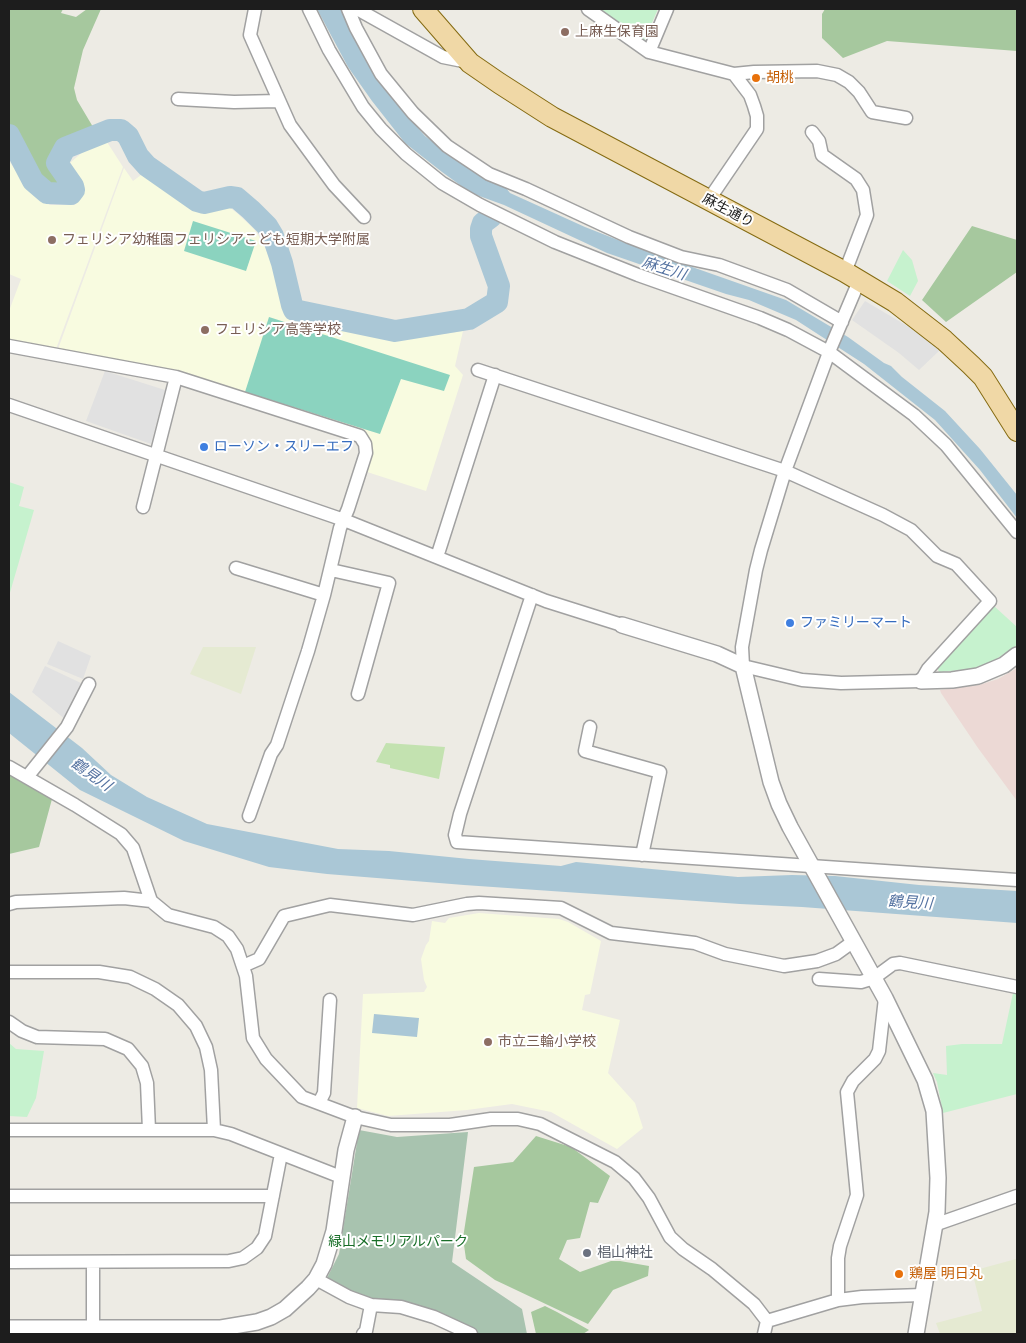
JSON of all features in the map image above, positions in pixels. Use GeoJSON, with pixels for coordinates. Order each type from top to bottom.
{"type":"FeatureCollection","features":[{"type":"Feature","properties":{"kind":"main road","name":"麻生通り"},"geometry":{"type":"LineString","coordinates":[[423,9],[470,63],[552,117],[852,277],[895,302],[944,340],[971,364],[983,377],[1017,431]]}},
{"type":"Feature","properties":{"kind":"street"},"geometry":{"type":"LineString","coordinates":[[254,9],[250,35],[290,125],[334,185],[364,216]]}},
{"type":"Feature","properties":{"kind":"street"},"geometry":{"type":"LineString","coordinates":[[309,9],[329,50],[363,107],[381,129],[406,154],[442,183],[480,205],[555,242],[638,275],[760,318],[830,350],[914,415],[946,445],[1017,532]]}},
{"type":"Feature","properties":{"kind":"street"},"geometry":{"type":"LineString","coordinates":[[348,9],[381,74],[413,114],[447,146],[488,174],[681,257],[719,265],[787,290],[841,324]]}},
{"type":"Feature","properties":{"kind":"street"},"geometry":{"type":"LineString","coordinates":[[357,9],[443,56],[470,63]]}},
{"type":"Feature","properties":{"kind":"street"},"geometry":{"type":"LineString","coordinates":[[588,9],[649,52],[734,74],[754,72],[816,72],[837,75],[849,82],[859,92],[872,112],[906,118]]}},
{"type":"Feature","properties":{"kind":"street"},"geometry":{"type":"LineString","coordinates":[[649,52],[667,9]]}},
{"type":"Feature","properties":{"kind":"street"},"geometry":{"type":"LineString","coordinates":[[708,201],[757,129],[757,116],[750,95],[734,74]]}},
{"type":"Feature","properties":{"kind":"street"},"geometry":{"type":"LineString","coordinates":[[178,99],[234,102],[278,101]]}},
{"type":"Feature","properties":{"kind":"street"},"geometry":{"type":"LineString","coordinates":[[812,132],[820,141],[822,155],[856,179],[863,190],[866,216],[841,324],[785,471],[756,570],[742,647],[743,666],[771,782],[790,827],[885,998],[925,1080],[934,1111],[938,1178],[936,1224],[916,1334]]}},
{"type":"Feature","properties":{"kind":"street"},"geometry":{"type":"LineString","coordinates":[[9,346],[176,377],[360,436],[365,444],[366,453],[340,528],[324,595],[277,744],[271,754],[249,816]]}},
{"type":"Feature","properties":{"kind":"street"},"geometry":{"type":"LineString","coordinates":[[478,370],[785,471],[883,515],[911,530],[937,556],[956,564],[990,602],[928,669],[921,681]]}},
{"type":"Feature","properties":{"kind":"street"},"geometry":{"type":"LineString","coordinates":[[437,556],[495,375]]}},
{"type":"Feature","properties":{"kind":"street"},"geometry":{"type":"LineString","coordinates":[[143,507],[176,377]]}},
{"type":"Feature","properties":{"kind":"street"},"geometry":{"type":"LineString","coordinates":[[9,405],[344,520],[532,595],[717,654],[743,666],[802,680],[841,683],[952,680],[978,676],[1004,665],[1017,655]]}},
{"type":"Feature","properties":{"kind":"street"},"geometry":{"type":"LineString","coordinates":[[236,568],[324,595]]}},
{"type":"Feature","properties":{"kind":"street"},"geometry":{"type":"LineString","coordinates":[[331,570],[388,583],[358,694]]}},
{"type":"Feature","properties":{"kind":"street"},"geometry":{"type":"LineString","coordinates":[[532,595],[460,814],[455,835],[457,842],[813,868],[1017,880]]}},
{"type":"Feature","properties":{"kind":"street"},"geometry":{"type":"LineString","coordinates":[[27,777],[67,727],[89,684]]}},
{"type":"Feature","properties":{"kind":"street"},"geometry":{"type":"LineString","coordinates":[[590,727],[585,751],[660,772],[642,855]]}},
{"type":"Feature","properties":{"kind":"street"},"geometry":{"type":"LineString","coordinates":[[9,767],[121,834],[133,848],[151,901],[168,915],[214,927],[228,936],[237,949],[243,966],[250,1002],[253,1038],[266,1059],[302,1097],[355,1117],[391,1125],[450,1125],[491,1119],[518,1118],[540,1124],[615,1162],[634,1178],[649,1198],[670,1237],[682,1249],[712,1269],[754,1304],[767,1321]]}},
{"type":"Feature","properties":{"kind":"street"},"geometry":{"type":"LineString","coordinates":[[9,904],[16,902],[124,898],[151,901]]}},
{"type":"Feature","properties":{"kind":"street"},"geometry":{"type":"LineString","coordinates":[[243,966],[254,963],[259,959],[284,916],[330,904],[413,915],[466,904],[561,908],[611,933],[690,942],[725,954],[784,966],[817,961],[836,954],[854,941]]}},
{"type":"Feature","properties":{"kind":"street"},"geometry":{"type":"LineString","coordinates":[[820,979],[861,982],[874,978],[893,964],[900,962],[1017,987]]}},
{"type":"Feature","properties":{"kind":"street"},"geometry":{"type":"LineString","coordinates":[[9,972],[99,972],[130,977],[155,989],[178,1005],[196,1026],[206,1047],[211,1070],[214,1130]]}},
{"type":"Feature","properties":{"kind":"street"},"geometry":{"type":"LineString","coordinates":[[838,1300],[838,1258],[840,1246],[857,1195],[847,1092],[853,1081],[875,1059],[879,1052],[885,998]]}},
{"type":"Feature","properties":{"kind":"street"},"geometry":{"type":"LineString","coordinates":[[319,1103],[324,1093],[330,1000]]}},
{"type":"Feature","properties":{"kind":"street"},"geometry":{"type":"LineString","coordinates":[[9,1022],[22,1031],[37,1037],[105,1039],[128,1049],[142,1066],[147,1083],[149,1130]]}},
{"type":"Feature","properties":{"kind":"street"},"geometry":{"type":"LineString","coordinates":[[9,1328],[93,1328],[152,1331],[221,1328],[257,1322],[285,1309],[298,1299],[316,1279],[330,1248],[346,1150],[355,1117]]}},
{"type":"Feature","properties":{"kind":"street"},"geometry":{"type":"LineString","coordinates":[[9,1130],[214,1130],[231,1134],[341,1177]]}},
{"type":"Feature","properties":{"kind":"street"},"geometry":{"type":"LineString","coordinates":[[9,1262],[229,1261],[243,1258],[257,1248],[265,1236],[281,1154]]}},
{"type":"Feature","properties":{"kind":"street"},"geometry":{"type":"LineString","coordinates":[[9,1196],[273,1196]]}},
{"type":"Feature","properties":{"kind":"street"},"geometry":{"type":"LineString","coordinates":[[936,1224],[1017,1196]]}},
{"type":"Feature","properties":{"kind":"street"},"geometry":{"type":"LineString","coordinates":[[93,1263],[93,1328]]}},
{"type":"Feature","properties":{"kind":"street"},"geometry":{"type":"LineString","coordinates":[[316,1279],[349,1297],[371,1305],[401,1307],[434,1317],[471,1334]]}},
{"type":"Feature","properties":{"kind":"street"},"geometry":{"type":"LineString","coordinates":[[767,1321],[838,1300],[862,1297],[922,1295]]}},
{"type":"Feature","properties":{"kind":"street"},"geometry":{"type":"LineString","coordinates":[[363,1334],[366,1331],[371,1305]]}},
{"type":"Feature","properties":{"kind":"street"},"geometry":{"type":"LineString","coordinates":[[764,1334],[767,1321]]}},
{"type":"Feature","properties":{"kind":"shaded area","name":"フェリシア幼稚園フェリシアこども短期大学附属"},"geometry":{"type":"Polygon","coordinates":[[[107,142],[123,167],[56,349],[9,340],[9,311],[21,279],[9,274],[9,161],[30,192],[50,205],[75,205],[81,197],[83,182],[70,163],[86,149],[107,142]]]}},
{"type":"Feature","properties":{"kind":"shaded area","name":"フェリシア高等学校"},"geometry":{"type":"Polygon","coordinates":[[[124,168],[133,181],[141,175],[195,210],[202,211],[228,206],[238,214],[254,229],[262,241],[276,272],[284,312],[295,318],[395,341],[463,331],[455,366],[463,375],[426,491],[364,471],[369,442],[178,372],[58,349],[124,168]]]}},
{"type":"Feature","properties":{"kind":"shaded area"},"geometry":{"type":"Polygon","coordinates":[[[865,301],[909,327],[940,350],[919,370],[899,353],[852,320],[865,301]]]}},
{"type":"Feature","properties":{"kind":"shaded area"},"geometry":{"type":"Polygon","coordinates":[[[105,371],[165,390],[151,444],[86,421],[105,371]]]}},
{"type":"Feature","properties":{"kind":"shaded area"},"geometry":{"type":"Polygon","coordinates":[[[58,641],[91,656],[83,679],[47,664],[58,641]]]}},
{"type":"Feature","properties":{"kind":"shaded area"},"geometry":{"type":"Polygon","coordinates":[[[203,647],[256,647],[241,694],[190,674],[203,647]]]}},
{"type":"Feature","properties":{"kind":"shaded area"},"geometry":{"type":"Polygon","coordinates":[[[45,666],[83,684],[66,720],[32,692],[45,666]]]}},
{"type":"Feature","properties":{"kind":"shaded area"},"geometry":{"type":"Polygon","coordinates":[[[1017,668],[1017,801],[978,748],[940,690],[979,685],[998,679],[1017,668]]]}},
{"type":"Feature","properties":{"kind":"shaded area","name":"市立三輪小学校"},"geometry":{"type":"Polygon","coordinates":[[[479,913],[559,919],[568,922],[601,941],[590,994],[585,995],[582,1010],[620,1020],[608,1073],[635,1103],[643,1128],[617,1149],[551,1112],[512,1104],[467,1110],[388,1116],[357,1108],[363,994],[424,992],[427,987],[421,959],[429,941],[432,921],[445,923],[449,918],[479,913]]]}},
{"type":"Feature","properties":{"kind":"shaded area"},"geometry":{"type":"Polygon","coordinates":[[[1016,1259],[1017,1334],[940,1334],[936,1323],[982,1311],[972,1271],[1016,1259]]]}},
{"type":"Feature","properties":{"kind":"green space"},"geometry":{"type":"Polygon","coordinates":[[[9,9],[63,9],[61,13],[76,17],[87,9],[101,9],[83,50],[74,88],[77,100],[93,127],[64,140],[52,154],[54,170],[64,179],[68,187],[57,190],[42,186],[32,173],[29,164],[30,153],[21,150],[9,140],[9,9]]]}},
{"type":"Feature","properties":{"kind":"green space"},"geometry":{"type":"Polygon","coordinates":[[[600,9],[658,9],[644,41],[600,9]]]}},
{"type":"Feature","properties":{"kind":"green space"},"geometry":{"type":"Polygon","coordinates":[[[825,9],[1017,9],[1017,51],[887,41],[843,58],[822,38],[822,14],[825,9]]]}},
{"type":"Feature","properties":{"kind":"green space"},"geometry":{"type":"Polygon","coordinates":[[[193,221],[256,241],[246,271],[184,251],[193,221]]]}},
{"type":"Feature","properties":{"kind":"green space"},"geometry":{"type":"Polygon","coordinates":[[[972,226],[1017,240],[1017,272],[946,322],[922,300],[972,226]]]}},
{"type":"Feature","properties":{"kind":"green space"},"geometry":{"type":"Polygon","coordinates":[[[903,250],[912,260],[918,281],[910,296],[887,281],[903,250]]]}},
{"type":"Feature","properties":{"kind":"green space"},"geometry":{"type":"Polygon","coordinates":[[[269,317],[450,375],[444,391],[401,379],[380,434],[245,392],[269,317]]]}},
{"type":"Feature","properties":{"kind":"green space"},"geometry":{"type":"Polygon","coordinates":[[[9,482],[24,487],[19,506],[34,510],[9,596],[9,482]]]}},
{"type":"Feature","properties":{"kind":"green space"},"geometry":{"type":"Polygon","coordinates":[[[994,606],[1017,627],[1017,645],[989,664],[974,669],[939,672],[937,667],[994,606]]]}},
{"type":"Feature","properties":{"kind":"green space"},"geometry":{"type":"Polygon","coordinates":[[[386,743],[445,747],[439,779],[390,768],[390,765],[376,762],[386,743]]]}},
{"type":"Feature","properties":{"kind":"green space"},"geometry":{"type":"Polygon","coordinates":[[[9,774],[52,799],[39,847],[9,854],[9,774]]]}},
{"type":"Feature","properties":{"kind":"green space"},"geometry":{"type":"Polygon","coordinates":[[[1013,993],[1017,994],[1017,1094],[943,1113],[937,1082],[933,1073],[947,1075],[946,1046],[1002,1044],[1013,993]]]}},
{"type":"Feature","properties":{"kind":"green space"},"geometry":{"type":"Polygon","coordinates":[[[9,1043],[16,1049],[44,1051],[36,1098],[27,1117],[9,1116],[9,1043]]]}},
{"type":"Feature","properties":{"kind":"green space","name":"緑山メモリアルパーク"},"geometry":{"type":"Polygon","coordinates":[[[359,1130],[397,1137],[468,1132],[452,1262],[522,1309],[527,1334],[476,1334],[422,1307],[350,1294],[326,1280],[339,1254],[359,1130]]]}},
{"type":"Feature","properties":{"kind":"green space"},"geometry":{"type":"Polygon","coordinates":[[[536,1136],[571,1147],[610,1176],[598,1203],[590,1202],[580,1238],[567,1240],[559,1259],[580,1272],[611,1261],[649,1266],[648,1276],[613,1290],[588,1324],[495,1280],[466,1259],[463,1238],[474,1167],[513,1162],[536,1136]]]}},
{"type":"Feature","properties":{"kind":"green space"},"geometry":{"type":"Polygon","coordinates":[[[545,1306],[589,1330],[583,1334],[536,1334],[531,1312],[545,1306]]]}},
{"type":"Feature","properties":{"kind":"water","name":"麻生川"},"geometry":{"type":"Polygon","coordinates":[[[317,9],[341,9],[376,76],[399,106],[425,136],[464,165],[506,188],[510,193],[585,227],[641,249],[786,300],[848,337],[891,366],[945,411],[980,449],[1017,495],[1017,518],[980,470],[935,420],[864,364],[796,320],[749,300],[726,294],[607,253],[504,205],[471,193],[442,172],[405,143],[372,101],[348,67],[317,9]]]}},
{"type":"Feature","properties":{"kind":"water","name":"鶴見川"},"geometry":{"type":"Polygon","coordinates":[[[9,692],[82,748],[111,775],[147,797],[207,824],[338,849],[389,851],[561,866],[576,862],[738,877],[835,876],[919,885],[1017,891],[1017,923],[464,885],[327,874],[269,867],[184,841],[80,790],[9,733],[9,692]]]}},
{"type":"Feature","properties":{"kind":"water"},"geometry":{"type":"Polygon","coordinates":[[[374,1014],[419,1018],[417,1037],[372,1033],[374,1014]]]}},
{"type":"Feature","properties":{"kind":"waterway"},"geometry":{"type":"LineString","coordinates":[[9,135],[33,181],[47,193],[71,194],[74,190],[73,186],[57,163],[65,148],[110,130],[121,130],[128,136],[138,156],[147,166],[197,201],[204,203],[230,197],[237,198],[267,226],[273,236],[282,263],[294,310],[395,331],[469,319],[497,302],[499,286],[481,236],[483,223],[491,217]]}},
{"type":"Feature","properties":{"kind":"place","name":"上麻生保育園"},"geometry":{"type":"Point","coordinates":[565,32]}},
{"type":"Feature","properties":{"kind":"place","name":"胡桃"},"geometry":{"type":"Point","coordinates":[756,78]}},
{"type":"Feature","properties":{"kind":"place","name":"フェリシア幼稚園フェリシアこども短期大学附属"},"geometry":{"type":"Point","coordinates":[52,240]}},
{"type":"Feature","properties":{"kind":"place","name":"フェリシア高等学校"},"geometry":{"type":"Point","coordinates":[205,330]}},
{"type":"Feature","properties":{"kind":"place","name":"ローソン・スリーエフ"},"geometry":{"type":"Point","coordinates":[204,447]}},
{"type":"Feature","properties":{"kind":"place","name":"ファミリーマート"},"geometry":{"type":"Point","coordinates":[790,623]}},
{"type":"Feature","properties":{"kind":"place","name":"市立三輪小学校"},"geometry":{"type":"Point","coordinates":[488,1042]}},
{"type":"Feature","properties":{"kind":"place","name":"椙山神社"},"geometry":{"type":"Point","coordinates":[587,1253]}},
{"type":"Feature","properties":{"kind":"place","name":"鶏屋 明日丸"},"geometry":{"type":"Point","coordinates":[899,1274]}}]}
